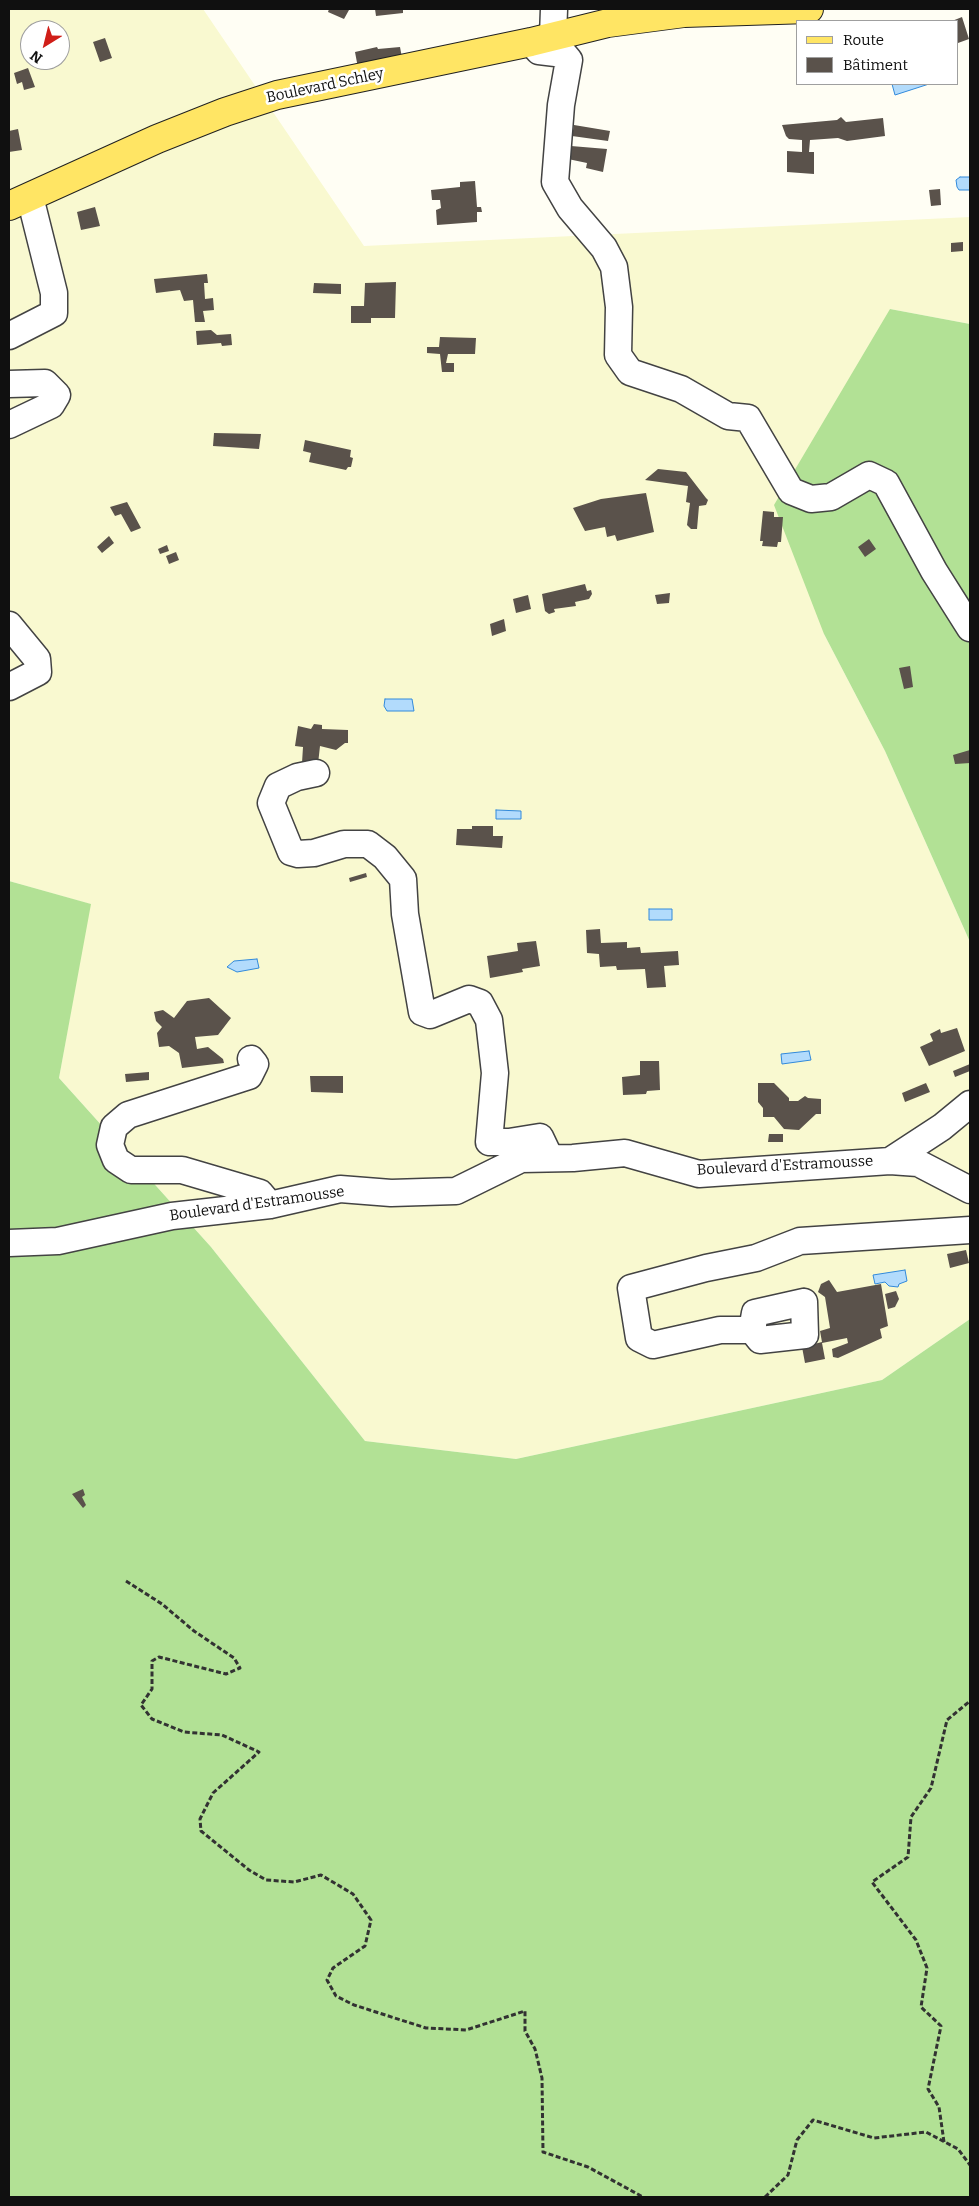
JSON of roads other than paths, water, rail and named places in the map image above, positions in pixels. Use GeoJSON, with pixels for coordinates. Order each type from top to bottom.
{"type":"FeatureCollection","features":[{"type":"Feature","properties":{"kind":"main road","name":"Boulevard Schley"},"geometry":{"type":"LineString","coordinates":[[20,202],[157,139],[224,112],[276,95],[656,13],[810,9]]}},
{"type":"Feature","properties":{"kind":"street"},"geometry":{"type":"LineString","coordinates":[[554,9],[539,51],[564,54],[569,60],[561,105],[555,182],[570,208],[604,248],[614,267],[618,307],[618,355],[630,372],[681,389],[728,416],[748,418],[791,491],[811,499],[831,497],[868,474],[886,483],[934,571],[970,628]]}},
{"type":"Feature","properties":{"kind":"street"},"geometry":{"type":"LineString","coordinates":[[9,336],[54,313],[54,293],[20,202]]}},
{"type":"Feature","properties":{"kind":"street"},"geometry":{"type":"LineString","coordinates":[[9,384],[45,383],[57,395],[52,405],[9,425]]}},
{"type":"Feature","properties":{"kind":"street"},"geometry":{"type":"LineString","coordinates":[[9,626],[37,659],[38,672],[9,687]]}},
{"type":"Feature","properties":{"kind":"street"},"geometry":{"type":"LineString","coordinates":[[316,773],[298,777],[278,786],[270,803],[292,852],[298,854],[314,853],[344,844],[368,844],[385,857],[403,879],[405,914],[422,1012],[430,1015],[469,999],[480,1003],[489,1020],[495,1073],[489,1142],[509,1142],[540,1137],[550,1158]]}},
{"type":"Feature","properties":{"kind":"street"},"geometry":{"type":"LineString","coordinates":[[251,1059],[255,1064],[249,1076],[128,1116],[114,1127],[110,1145],[116,1160],[131,1170],[182,1170],[260,1193],[270,1205]]}},
{"type":"Feature","properties":{"kind":"street"},"geometry":{"type":"LineString","coordinates":[[890,1161],[942,1127],[970,1104]]}},
{"type":"Feature","properties":{"kind":"street","name":"Boulevard d'Estramousse"},"geometry":{"type":"LineString","coordinates":[[9,1243],[58,1241],[172,1216],[270,1205],[304,1195],[340,1189],[391,1192],[456,1191],[521,1159],[573,1158],[625,1153],[699,1174],[890,1161],[918,1163],[970,1190]]}},
{"type":"Feature","properties":{"kind":"street"},"geometry":{"type":"LineString","coordinates":[[752,1330],[720,1330],[653,1345],[639,1338],[631,1288],[706,1268],[756,1258],[800,1241],[970,1230]]}},
{"type":"Feature","properties":{"kind":"water"},"geometry":{"type":"Polygon","coordinates":[[[892,85],[926,85],[895,95],[892,85]]]}},
{"type":"Feature","properties":{"kind":"water"},"geometry":{"type":"Polygon","coordinates":[[[960,177],[970,177],[970,190],[959,190],[956,180],[960,177]]]}},
{"type":"Feature","properties":{"kind":"water"},"geometry":{"type":"Polygon","coordinates":[[[385,699],[412,699],[414,711],[387,711],[384,706],[385,699]]]}},
{"type":"Feature","properties":{"kind":"water"},"geometry":{"type":"Polygon","coordinates":[[[496,810],[521,811],[521,819],[496,819],[496,810]]]}},
{"type":"Feature","properties":{"kind":"water"},"geometry":{"type":"Polygon","coordinates":[[[649,909],[672,909],[672,920],[649,920],[649,909]]]}},
{"type":"Feature","properties":{"kind":"water"},"geometry":{"type":"Polygon","coordinates":[[[257,959],[259,968],[237,972],[227,967],[234,961],[257,959]]]}},
{"type":"Feature","properties":{"kind":"water"},"geometry":{"type":"Polygon","coordinates":[[[809,1051],[811,1060],[782,1064],[781,1054],[809,1051]]]}},
{"type":"Feature","properties":{"kind":"water"},"geometry":{"type":"Polygon","coordinates":[[[905,1270],[907,1281],[899,1284],[898,1287],[889,1286],[885,1282],[875,1284],[873,1275],[905,1270]]]}}]}
